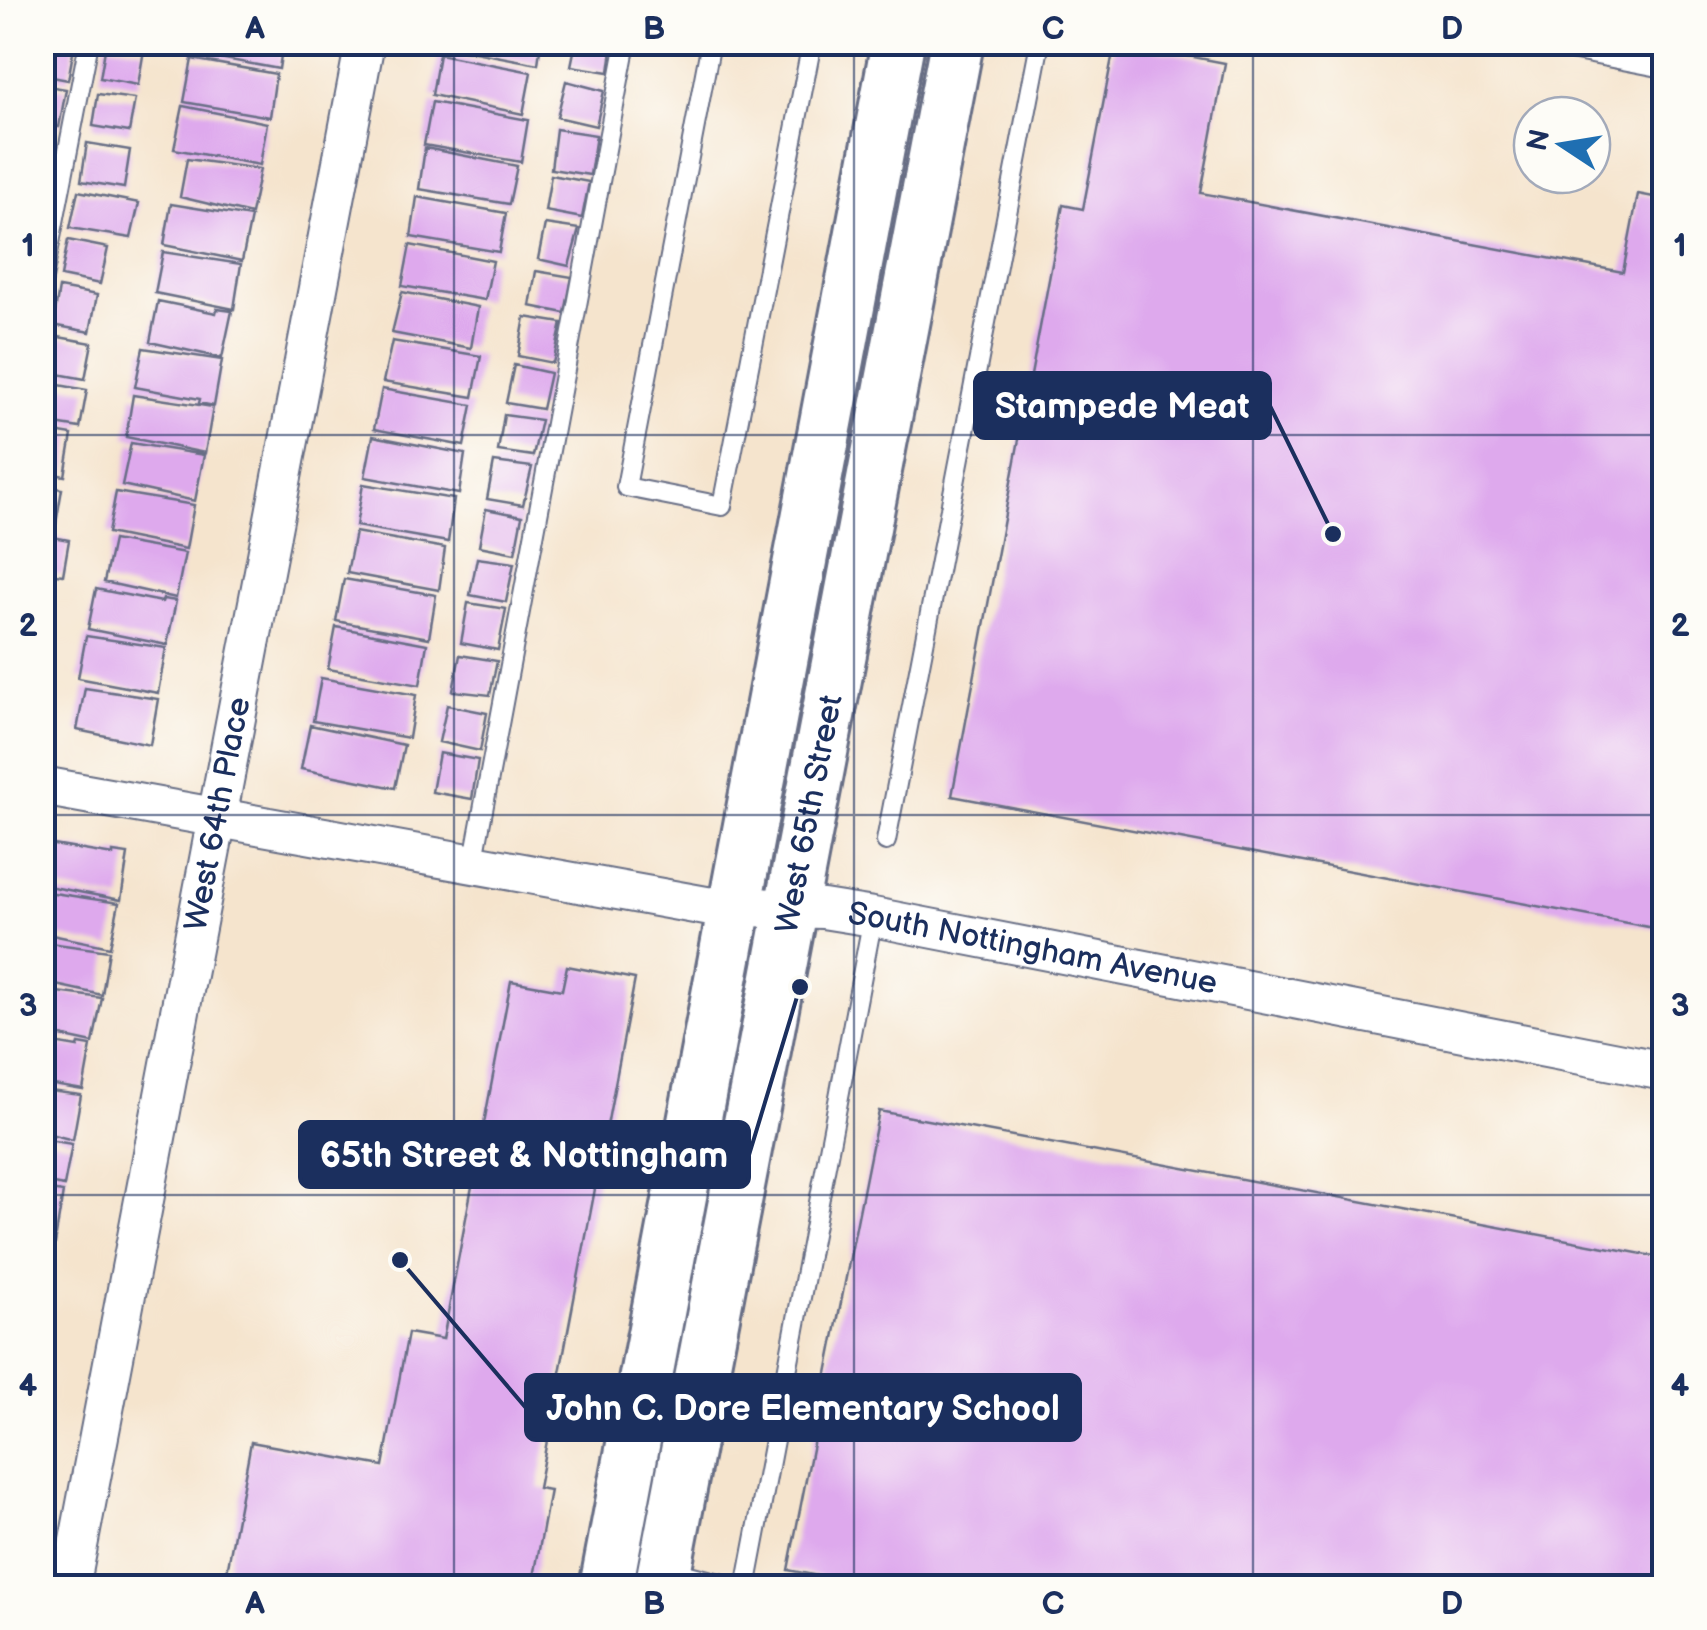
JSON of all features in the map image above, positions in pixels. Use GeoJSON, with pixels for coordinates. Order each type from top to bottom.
{"type":"FeatureCollection","features":[{"type":"Feature","properties":{"kind":"street","name":"West 64th Place"},"geometry":{"type":"LineString","coordinates":[[70,1588],[364,42]]}},
{"type":"Feature","properties":{"kind":"street","name":"West 65th Street"},"geometry":{"type":"LineString","coordinates":[[606,1588],[898,42]]}},
{"type":"Feature","properties":{"kind":"street","name":"West 65th Street"},"geometry":{"type":"LineString","coordinates":[[663,1578],[956,42]]}},
{"type":"Feature","properties":{"kind":"street","name":"South Nottingham Avenue"},"geometry":{"type":"LineString","coordinates":[[42,786],[706,906],[823,909],[873,917],[1664,1071]]}},
{"type":"Feature","properties":{"kind":"lane"},"geometry":{"type":"LineString","coordinates":[[42,284],[89,42]]}},
{"type":"Feature","properties":{"kind":"lane"},"geometry":{"type":"LineString","coordinates":[[474,864],[626,42]]}},
{"type":"Feature","properties":{"kind":"lane"},"geometry":{"type":"LineString","coordinates":[[711,42],[626,487],[722,506],[812,42]]}},
{"type":"Feature","properties":{"kind":"lane"},"geometry":{"type":"LineString","coordinates":[[886,841],[1040,42]]}},
{"type":"Feature","properties":{"kind":"lane"},"geometry":{"type":"LineString","coordinates":[[1528,42],[1664,68]]}},
{"type":"Feature","properties":{"kind":"lane"},"geometry":{"type":"LineString","coordinates":[[1640,63],[1646,42]]}},
{"type":"Feature","properties":{"kind":"lane"},"geometry":{"type":"LineString","coordinates":[[746,1588],[873,917]]}},
{"type":"Feature","properties":{"kind":"lane"},"geometry":{"type":"LineString","coordinates":[[663,1578],[696,1574],[738,1588]]}},
{"type":"Feature","properties":{"kind":"building"},"geometry":{"type":"Polygon","coordinates":[[[42,42],[75,42],[68,80],[42,75],[42,42]]]}},
{"type":"Feature","properties":{"kind":"building"},"geometry":{"type":"Polygon","coordinates":[[[194,42],[283,42],[279,69],[192,53],[194,42]]]}},
{"type":"Feature","properties":{"kind":"building"},"geometry":{"type":"Polygon","coordinates":[[[443,42],[541,42],[538,64],[442,46],[443,42]]]}},
{"type":"Feature","properties":{"kind":"building"},"geometry":{"type":"Polygon","coordinates":[[[576,42],[613,42],[609,72],[571,66],[576,42]]]}},
{"type":"Feature","properties":{"kind":"building"},"geometry":{"type":"Polygon","coordinates":[[[1115,42],[1225,63],[1201,193],[1623,272],[1638,194],[1664,199],[1664,930],[952,796],[1063,205],[1083,209],[1115,42]]]}},
{"type":"Feature","properties":{"kind":"building"},"geometry":{"type":"Polygon","coordinates":[[[106,44],[144,50],[138,85],[100,78],[106,44]]]}},
{"type":"Feature","properties":{"kind":"building"},"geometry":{"type":"Polygon","coordinates":[[[439,54],[531,72],[523,114],[432,95],[439,54]]]}},
{"type":"Feature","properties":{"kind":"building"},"geometry":{"type":"Polygon","coordinates":[[[192,59],[276,74],[270,117],[184,102],[192,59]]]}},
{"type":"Feature","properties":{"kind":"building"},"geometry":{"type":"Polygon","coordinates":[[[566,81],[604,91],[596,126],[557,117],[566,81]]]}},
{"type":"Feature","properties":{"kind":"building"},"geometry":{"type":"Polygon","coordinates":[[[42,85],[66,89],[59,127],[42,124],[42,85]]]}},
{"type":"Feature","properties":{"kind":"building"},"geometry":{"type":"Polygon","coordinates":[[[98,94],[135,99],[129,132],[93,126],[98,94]]]}},
{"type":"Feature","properties":{"kind":"building"},"geometry":{"type":"Polygon","coordinates":[[[432,102],[528,120],[521,162],[424,145],[432,102]]]}},
{"type":"Feature","properties":{"kind":"building"},"geometry":{"type":"Polygon","coordinates":[[[183,106],[267,123],[260,165],[174,149],[183,106]]]}},
{"type":"Feature","properties":{"kind":"building"},"geometry":{"type":"Polygon","coordinates":[[[556,129],[596,135],[590,175],[551,169],[556,129]]]}},
{"type":"Feature","properties":{"kind":"building"},"geometry":{"type":"Polygon","coordinates":[[[42,136],[55,139],[48,173],[42,172],[42,136]]]}},
{"type":"Feature","properties":{"kind":"building"},"geometry":{"type":"Polygon","coordinates":[[[87,143],[130,150],[124,188],[81,181],[87,143]]]}},
{"type":"Feature","properties":{"kind":"building"},"geometry":{"type":"Polygon","coordinates":[[[425,148],[517,166],[509,204],[419,189],[425,148]]]}},
{"type":"Feature","properties":{"kind":"building"},"geometry":{"type":"Polygon","coordinates":[[[187,159],[260,169],[251,214],[180,197],[187,159]]]}},
{"type":"Feature","properties":{"kind":"building"},"geometry":{"type":"Polygon","coordinates":[[[551,175],[589,182],[582,218],[545,211],[551,175]]]}},
{"type":"Feature","properties":{"kind":"building"},"geometry":{"type":"Polygon","coordinates":[[[78,191],[139,203],[131,238],[70,228],[78,191]]]}},
{"type":"Feature","properties":{"kind":"building"},"geometry":{"type":"Polygon","coordinates":[[[417,197],[506,213],[499,252],[411,237],[417,197]]]}},
{"type":"Feature","properties":{"kind":"building"},"geometry":{"type":"Polygon","coordinates":[[[171,204],[251,217],[242,261],[164,245],[171,204]]]}},
{"type":"Feature","properties":{"kind":"building"},"geometry":{"type":"Polygon","coordinates":[[[545,224],[579,229],[569,266],[538,259],[545,224]]]}},
{"type":"Feature","properties":{"kind":"building"},"geometry":{"type":"Polygon","coordinates":[[[68,240],[108,248],[100,284],[61,276],[68,240]]]}},
{"type":"Feature","properties":{"kind":"building"},"geometry":{"type":"Polygon","coordinates":[[[410,245],[493,261],[485,300],[402,286],[410,245]]]}},
{"type":"Feature","properties":{"kind":"building"},"geometry":{"type":"Polygon","coordinates":[[[163,252],[241,264],[234,309],[155,293],[163,252]]]}},
{"type":"Feature","properties":{"kind":"building"},"geometry":{"type":"Polygon","coordinates":[[[536,271],[572,277],[565,313],[530,306],[536,271]]]}},
{"type":"Feature","properties":{"kind":"building"},"geometry":{"type":"Polygon","coordinates":[[[59,288],[97,295],[90,332],[53,325],[59,288]]]}},
{"type":"Feature","properties":{"kind":"building"},"geometry":{"type":"Polygon","coordinates":[[[402,292],[478,307],[471,348],[392,333],[402,292]]]}},
{"type":"Feature","properties":{"kind":"building"},"geometry":{"type":"Polygon","coordinates":[[[158,301],[216,313],[217,309],[232,311],[222,358],[150,342],[158,301]]]}},
{"type":"Feature","properties":{"kind":"building"},"geometry":{"type":"Polygon","coordinates":[[[525,317],[562,323],[553,363],[518,356],[525,317]]]}},
{"type":"Feature","properties":{"kind":"building"},"geometry":{"type":"Polygon","coordinates":[[[53,336],[92,343],[85,379],[47,372],[53,336]]]}},
{"type":"Feature","properties":{"kind":"building"},"geometry":{"type":"Polygon","coordinates":[[[392,341],[481,356],[473,397],[383,382],[392,341]]]}},
{"type":"Feature","properties":{"kind":"building"},"geometry":{"type":"Polygon","coordinates":[[[143,348],[222,360],[214,406],[199,403],[200,399],[135,387],[143,348]]]}},
{"type":"Feature","properties":{"kind":"building"},"geometry":{"type":"Polygon","coordinates":[[[514,365],[550,373],[542,409],[506,403],[514,365]]]}},
{"type":"Feature","properties":{"kind":"building"},"geometry":{"type":"Polygon","coordinates":[[[42,382],[87,390],[80,428],[42,422],[42,382]]]}},
{"type":"Feature","properties":{"kind":"building"},"geometry":{"type":"Polygon","coordinates":[[[382,389],[472,405],[464,446],[374,429],[382,389]]]}},
{"type":"Feature","properties":{"kind":"building"},"geometry":{"type":"Polygon","coordinates":[[[133,395],[213,407],[205,453],[126,437],[133,395]]]}},
{"type":"Feature","properties":{"kind":"building"},"geometry":{"type":"Polygon","coordinates":[[[504,415],[541,420],[533,456],[498,451],[504,415]]]}},
{"type":"Feature","properties":{"kind":"building"},"geometry":{"type":"Polygon","coordinates":[[[42,430],[72,435],[65,476],[42,472],[42,430]]]}},
{"type":"Feature","properties":{"kind":"building"},"geometry":{"type":"Polygon","coordinates":[[[373,436],[465,454],[459,494],[365,477],[373,436]]]}},
{"type":"Feature","properties":{"kind":"building"},"geometry":{"type":"Polygon","coordinates":[[[131,443],[204,455],[195,501],[122,485],[131,443]]]}},
{"type":"Feature","properties":{"kind":"building"},"geometry":{"type":"Polygon","coordinates":[[[494,462],[532,467],[523,505],[487,499],[494,462]]]}},
{"type":"Feature","properties":{"kind":"building"},"geometry":{"type":"Polygon","coordinates":[[[363,484],[454,499],[448,542],[356,526],[363,484]]]}},
{"type":"Feature","properties":{"kind":"building"},"geometry":{"type":"Polygon","coordinates":[[[42,486],[62,489],[56,524],[42,521],[42,486]]]}},
{"type":"Feature","properties":{"kind":"building"},"geometry":{"type":"Polygon","coordinates":[[[116,492],[194,505],[186,549],[108,533],[116,492]]]}},
{"type":"Feature","properties":{"kind":"building"},"geometry":{"type":"Polygon","coordinates":[[[486,509],[522,516],[515,553],[479,546],[486,509]]]}},
{"type":"Feature","properties":{"kind":"building"},"geometry":{"type":"Polygon","coordinates":[[[355,532],[445,548],[439,590],[347,573],[355,532]]]}},
{"type":"Feature","properties":{"kind":"building"},"geometry":{"type":"Polygon","coordinates":[[[42,535],[69,540],[63,575],[42,572],[42,535]]]}},
{"type":"Feature","properties":{"kind":"building"},"geometry":{"type":"Polygon","coordinates":[[[113,540],[185,553],[176,598],[104,582],[113,540]]]}},
{"type":"Feature","properties":{"kind":"building"},"geometry":{"type":"Polygon","coordinates":[[[477,558],[514,563],[506,602],[470,595],[477,558]]]}},
{"type":"Feature","properties":{"kind":"building"},"geometry":{"type":"Polygon","coordinates":[[[344,579],[436,595],[429,638],[336,621],[344,579]]]}},
{"type":"Feature","properties":{"kind":"building"},"geometry":{"type":"Polygon","coordinates":[[[96,589],[162,602],[176,601],[167,645],[88,629],[96,589]]]}},
{"type":"Feature","properties":{"kind":"building"},"geometry":{"type":"Polygon","coordinates":[[[468,603],[506,609],[498,650],[461,643],[468,603]]]}},
{"type":"Feature","properties":{"kind":"building"},"geometry":{"type":"Polygon","coordinates":[[[336,627],[427,644],[420,685],[328,669],[336,627]]]}},
{"type":"Feature","properties":{"kind":"building"},"geometry":{"type":"Polygon","coordinates":[[[86,636],[166,648],[158,693],[78,678],[86,636]]]}},
{"type":"Feature","properties":{"kind":"building"},"geometry":{"type":"Polygon","coordinates":[[[460,655],[497,661],[490,695],[453,691],[460,655]]]}},
{"type":"Feature","properties":{"kind":"building"},"geometry":{"type":"Polygon","coordinates":[[[321,678],[416,695],[409,738],[313,721],[321,678]]]}},
{"type":"Feature","properties":{"kind":"building"},"geometry":{"type":"Polygon","coordinates":[[[85,688],[158,699],[150,745],[77,730],[85,688]]]}},
{"type":"Feature","properties":{"kind":"building"},"geometry":{"type":"Polygon","coordinates":[[[447,705],[487,713],[480,751],[439,742],[447,705]]]}},
{"type":"Feature","properties":{"kind":"building"},"geometry":{"type":"Polygon","coordinates":[[[310,725],[404,745],[395,788],[301,769],[310,725]]]}},
{"type":"Feature","properties":{"kind":"building"},"geometry":{"type":"Polygon","coordinates":[[[439,753],[478,760],[472,799],[432,792],[439,753]]]}},
{"type":"Feature","properties":{"kind":"building"},"geometry":{"type":"Polygon","coordinates":[[[48,844],[128,854],[121,900],[42,885],[48,844]]]}},
{"type":"Feature","properties":{"kind":"building"},"geometry":{"type":"Polygon","coordinates":[[[47,892],[119,903],[110,947],[42,933],[47,892]]]}},
{"type":"Feature","properties":{"kind":"building"},"geometry":{"type":"Polygon","coordinates":[[[42,942],[109,951],[102,995],[42,982],[42,942]]]}},
{"type":"Feature","properties":{"kind":"building"},"geometry":{"type":"Polygon","coordinates":[[[567,966],[635,979],[538,1488],[550,1490],[532,1588],[224,1588],[251,1442],[383,1466],[408,1333],[443,1339],[511,981],[562,990],[567,966]]]}},
{"type":"Feature","properties":{"kind":"building"},"geometry":{"type":"Polygon","coordinates":[[[42,990],[102,998],[93,1043],[42,1032],[42,990]]]}},
{"type":"Feature","properties":{"kind":"building"},"geometry":{"type":"Polygon","coordinates":[[[42,1041],[91,1046],[83,1090],[42,1083],[42,1041]]]}},
{"type":"Feature","properties":{"kind":"building"},"geometry":{"type":"Polygon","coordinates":[[[42,1090],[81,1095],[73,1140],[42,1132],[42,1090]]]}},
{"type":"Feature","properties":{"kind":"building"},"geometry":{"type":"Polygon","coordinates":[[[879,1111],[1664,1258],[1664,1588],[879,1588],[788,1570],[879,1111]]]}},
{"type":"Feature","properties":{"kind":"building"},"geometry":{"type":"Polygon","coordinates":[[[42,1139],[72,1144],[64,1186],[42,1182],[42,1139]]]}},
{"type":"Feature","properties":{"kind":"building"},"geometry":{"type":"Polygon","coordinates":[[[42,1189],[63,1192],[56,1235],[42,1233],[42,1189]]]}},
{"type":"Feature","properties":{"kind":"building"},"geometry":{"type":"Polygon","coordinates":[[[42,1236],[56,1238],[49,1280],[42,1279],[42,1236]]]}},
{"type":"Feature","properties":{"kind":"place","name":"Stampede Meat"},"geometry":{"type":"Point","coordinates":[1333,534]}},
{"type":"Feature","properties":{"kind":"place","name":"65th Street & Nottingham"},"geometry":{"type":"Point","coordinates":[800,987]}},
{"type":"Feature","properties":{"kind":"place","name":"John C. Dore Elementary School"},"geometry":{"type":"Point","coordinates":[400,1260]}}]}
